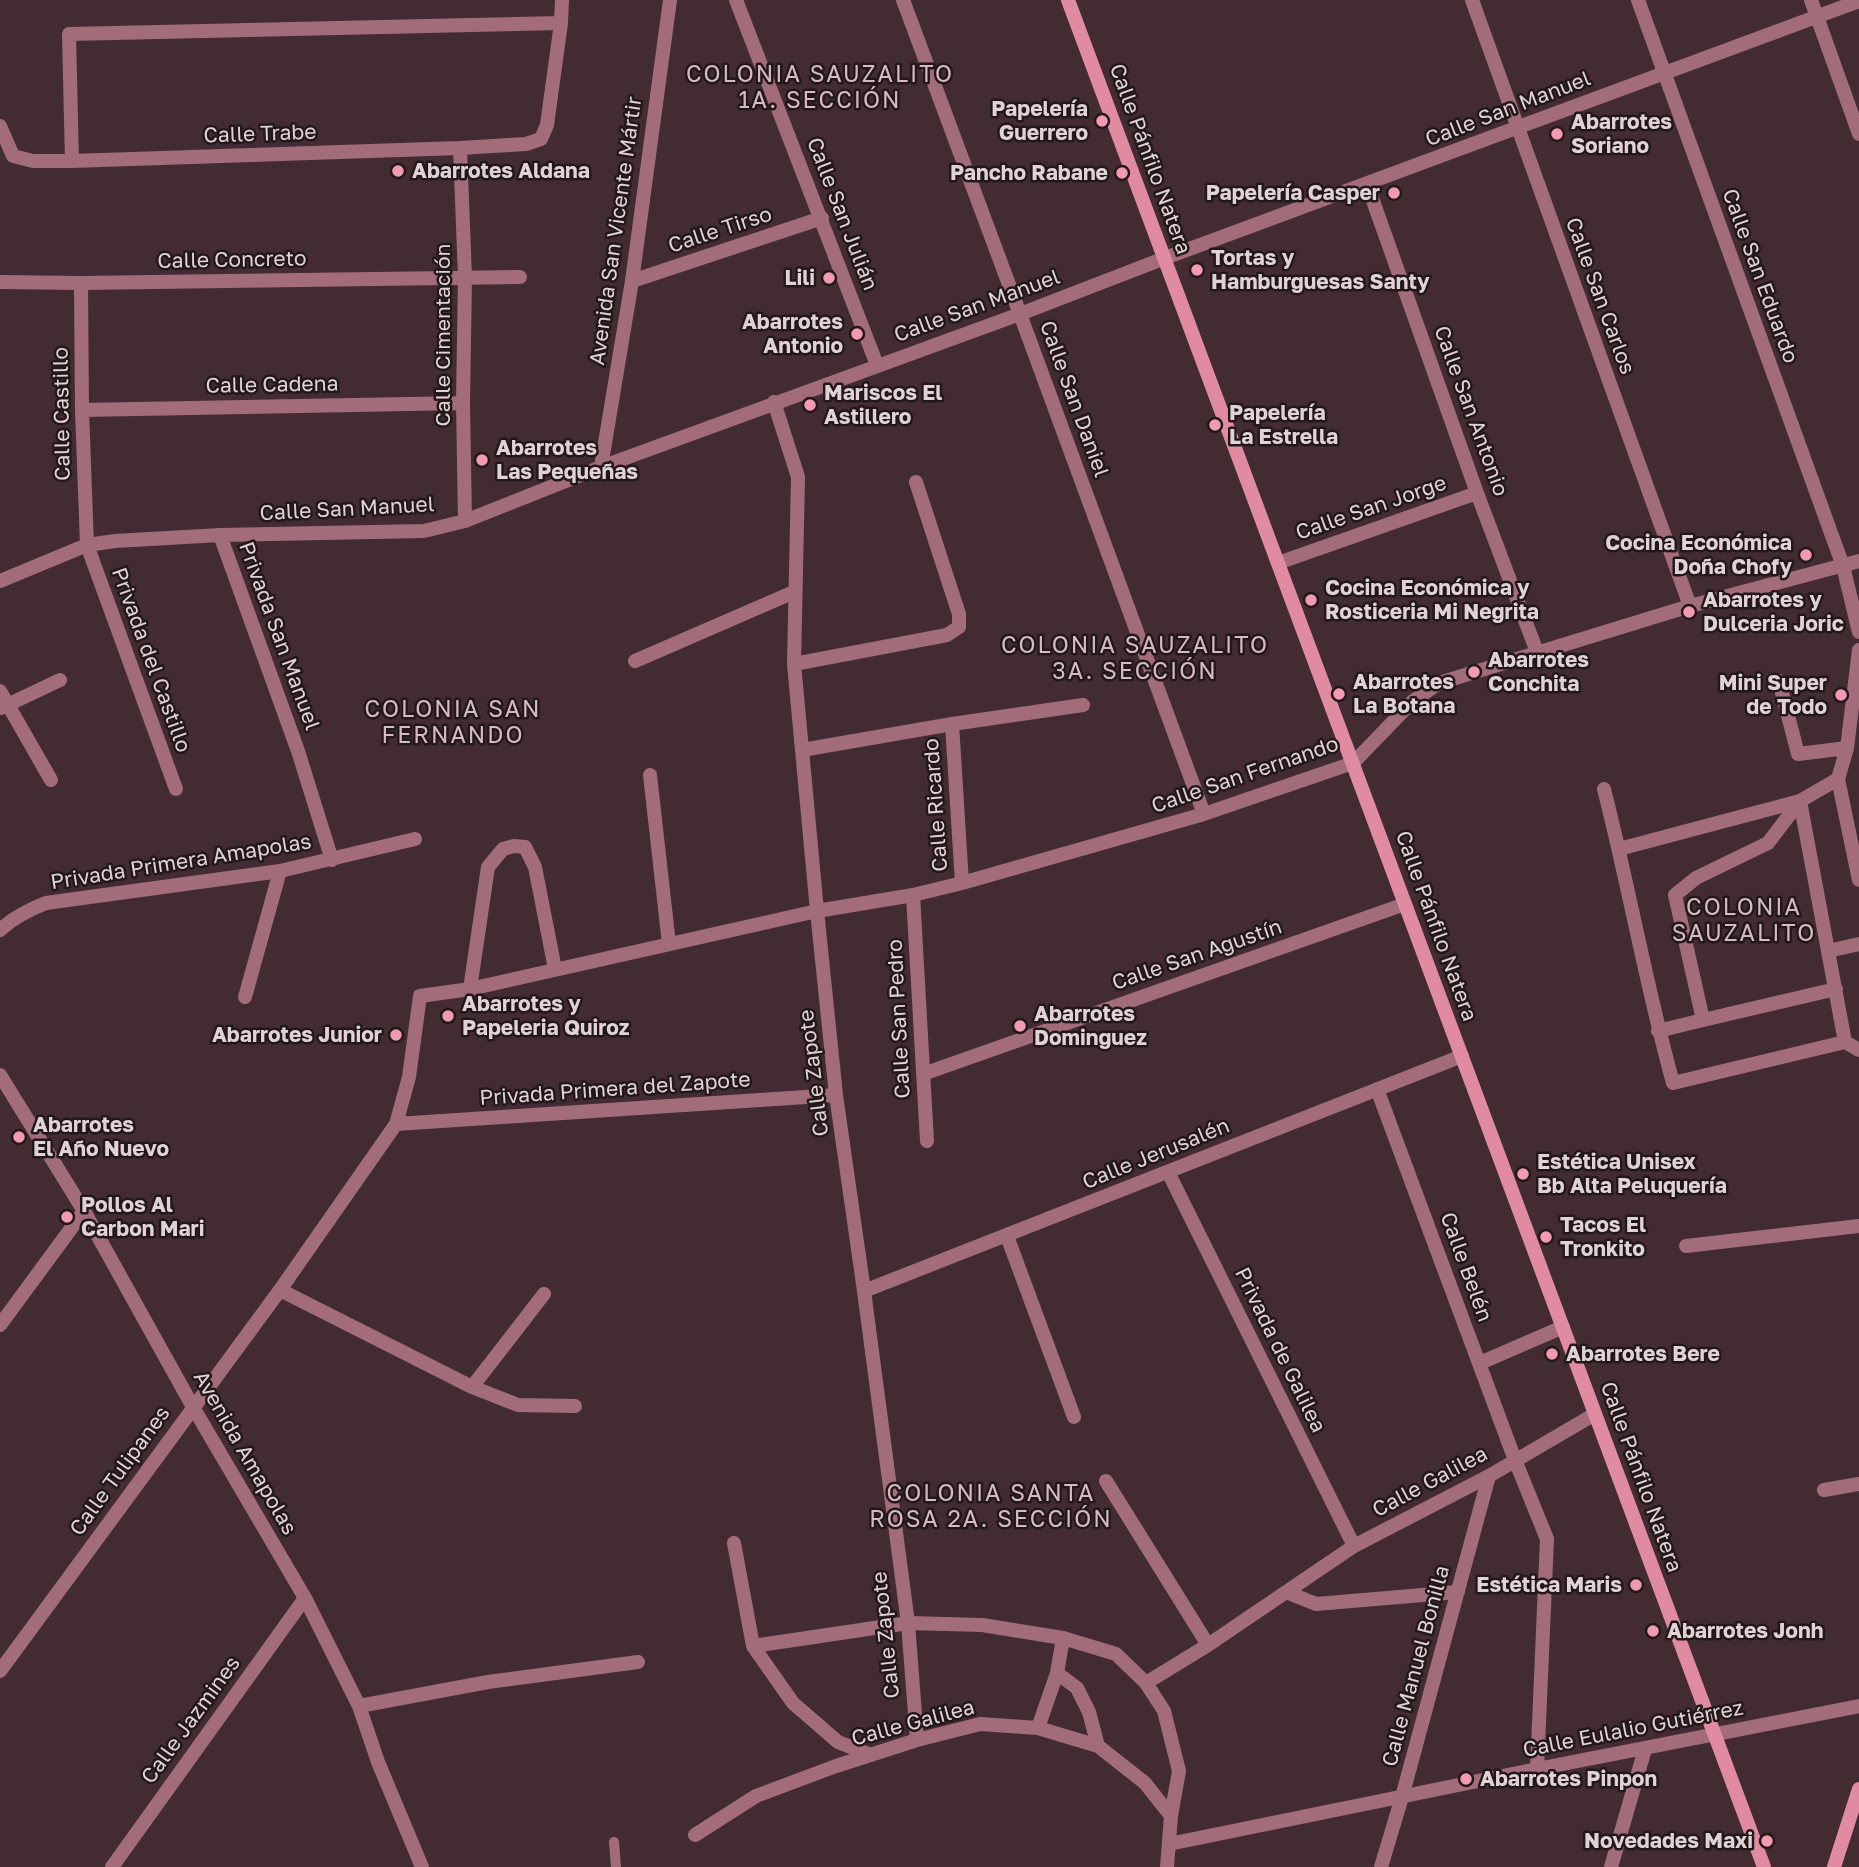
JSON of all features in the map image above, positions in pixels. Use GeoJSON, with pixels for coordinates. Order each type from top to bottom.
{"type":"FeatureCollection","features":[{"type":"Feature","properties":{"kind":"main road","name":"Calle Pánfilo Natera"},"geometry":{"type":"LineString","coordinates":[[1068,0],[1764,1867]]}},
{"type":"Feature","properties":{"kind":"main road"},"geometry":{"type":"LineString","coordinates":[[1834,1867],[1859,1790]]}},
{"type":"Feature","properties":{"kind":"street"},"geometry":{"type":"LineString","coordinates":[[72,161],[69,34],[561,23],[562,0]]}},
{"type":"Feature","properties":{"kind":"street","name":"Avenida San Vicente Mártir"},"geometry":{"type":"LineString","coordinates":[[601,467],[632,281],[670,0]]}},
{"type":"Feature","properties":{"kind":"street","name":"Calle San Julián"},"geometry":{"type":"LineString","coordinates":[[736,0],[877,365]]}},
{"type":"Feature","properties":{"kind":"street","name":"Calle San Daniel"},"geometry":{"type":"LineString","coordinates":[[903,0],[1204,814]]}},
{"type":"Feature","properties":{"kind":"street","name":"Calle San Carlos"},"geometry":{"type":"LineString","coordinates":[[1472,0],[1690,606]]}},
{"type":"Feature","properties":{"kind":"street","name":"Calle San Eduardo"},"geometry":{"type":"LineString","coordinates":[[1638,0],[1843,566],[1859,632]]}},
{"type":"Feature","properties":{"kind":"street"},"geometry":{"type":"LineString","coordinates":[[1811,0],[1859,134]]}},
{"type":"Feature","properties":{"kind":"street","name":"Calle San Manuel"},"geometry":{"type":"LineString","coordinates":[[0,581],[87,545],[115,541],[220,535],[424,531],[465,521],[774,402],[1020,314],[1859,1]]}},
{"type":"Feature","properties":{"kind":"street","name":"Calle Trabe"},"geometry":{"type":"LineString","coordinates":[[0,126],[13,156],[33,161],[526,144],[541,139],[547,124],[561,23]]}},
{"type":"Feature","properties":{"kind":"street","name":"Calle Cimentación"},"geometry":{"type":"LineString","coordinates":[[460,148],[465,277],[465,521]]}},
{"type":"Feature","properties":{"kind":"street","name":"Calle San Antonio"},"geometry":{"type":"LineString","coordinates":[[1367,184],[1536,652]]}},
{"type":"Feature","properties":{"kind":"street","name":"Calle Tirso"},"geometry":{"type":"LineString","coordinates":[[632,281],[821,218]]}},
{"type":"Feature","properties":{"kind":"street","name":"Calle Concreto"},"geometry":{"type":"LineString","coordinates":[[0,282],[520,277]]}},
{"type":"Feature","properties":{"kind":"street","name":"Calle Castillo"},"geometry":{"type":"LineString","coordinates":[[81,283],[87,545]]}},
{"type":"Feature","properties":{"kind":"street","name":"Calle Zapote"},"geometry":{"type":"LineString","coordinates":[[774,402],[798,477],[794,664],[817,911],[836,1096],[908,1623],[917,1740]]}},
{"type":"Feature","properties":{"kind":"street","name":"Calle Cadena"},"geometry":{"type":"LineString","coordinates":[[82,410],[463,403]]}},
{"type":"Feature","properties":{"kind":"street"},"geometry":{"type":"LineString","coordinates":[[794,664],[947,635],[959,627],[959,614],[916,482]]}},
{"type":"Feature","properties":{"kind":"street","name":"Calle San Jorge"},"geometry":{"type":"LineString","coordinates":[[1278,563],[1477,493]]}},
{"type":"Feature","properties":{"kind":"street","name":"Privada San Manuel"},"geometry":{"type":"LineString","coordinates":[[220,535],[298,751],[332,860]]}},
{"type":"Feature","properties":{"kind":"street","name":"Privada del Castillo"},"geometry":{"type":"LineString","coordinates":[[87,545],[176,789]]}},
{"type":"Feature","properties":{"kind":"street","name":"Calle San Fernando"},"geometry":{"type":"LineString","coordinates":[[470,989],[817,911],[913,895],[1204,814],[1353,763],[1413,701],[1439,683],[1690,606],[1859,561]]}},
{"type":"Feature","properties":{"kind":"street"},"geometry":{"type":"LineString","coordinates":[[635,661],[794,592]]}},
{"type":"Feature","properties":{"kind":"street"},"geometry":{"type":"LineString","coordinates":[[1859,650],[1847,748],[1838,779],[1859,880]]}},
{"type":"Feature","properties":{"kind":"street"},"geometry":{"type":"LineString","coordinates":[[4,707],[60,680]]}},
{"type":"Feature","properties":{"kind":"street"},"geometry":{"type":"LineString","coordinates":[[1779,681],[1798,754],[1847,748]]}},
{"type":"Feature","properties":{"kind":"street"},"geometry":{"type":"LineString","coordinates":[[0,691],[4,707],[51,780]]}},
{"type":"Feature","properties":{"kind":"street"},"geometry":{"type":"LineString","coordinates":[[802,750],[1083,705]]}},
{"type":"Feature","properties":{"kind":"street","name":"Calle Ricardo"},"geometry":{"type":"LineString","coordinates":[[952,724],[962,883]]}},
{"type":"Feature","properties":{"kind":"street"},"geometry":{"type":"LineString","coordinates":[[650,775],[669,944]]}},
{"type":"Feature","properties":{"kind":"street"},"geometry":{"type":"LineString","coordinates":[[1619,849],[1800,801],[1838,779]]}},
{"type":"Feature","properties":{"kind":"street"},"geometry":{"type":"LineString","coordinates":[[1604,789],[1658,1031],[1673,1083],[1845,1042],[1859,1050]]}},
{"type":"Feature","properties":{"kind":"street"},"geometry":{"type":"LineString","coordinates":[[1800,801],[1845,1042]]}},
{"type":"Feature","properties":{"kind":"street"},"geometry":{"type":"LineString","coordinates":[[1703,1020],[1675,895],[1696,878],[1768,843],[1800,801]]}},
{"type":"Feature","properties":{"kind":"street","name":"Privada Primera Amapolas"},"geometry":{"type":"LineString","coordinates":[[0,930],[26,910],[46,903],[280,871],[415,839]]}},
{"type":"Feature","properties":{"kind":"street"},"geometry":{"type":"LineString","coordinates":[[470,989],[488,867],[503,849],[514,846],[525,847],[536,867],[555,969]]}},
{"type":"Feature","properties":{"kind":"street"},"geometry":{"type":"LineString","coordinates":[[245,997],[280,871]]}},
{"type":"Feature","properties":{"kind":"street","name":"Calle San Pedro"},"geometry":{"type":"LineString","coordinates":[[913,895],[927,1141]]}},
{"type":"Feature","properties":{"kind":"street","name":"Calle San Agustín"},"geometry":{"type":"LineString","coordinates":[[923,1073],[1405,904]]}},
{"type":"Feature","properties":{"kind":"street"},"geometry":{"type":"LineString","coordinates":[[1829,951],[1859,944]]}},
{"type":"Feature","properties":{"kind":"street","name":"Calle Tulipanes"},"geometry":{"type":"LineString","coordinates":[[0,1671],[280,1290],[396,1124],[409,1077],[420,996],[470,989]]}},
{"type":"Feature","properties":{"kind":"street"},"geometry":{"type":"LineString","coordinates":[[1658,1031],[1836,989]]}},
{"type":"Feature","properties":{"kind":"street","name":"Calle Jerusalén"},"geometry":{"type":"LineString","coordinates":[[864,1291],[1462,1056]]}},
{"type":"Feature","properties":{"kind":"street","name":"Avenida Amapolas"},"geometry":{"type":"LineString","coordinates":[[0,1075],[84,1210],[193,1407],[305,1598],[359,1706],[378,1762],[422,1867]]}},
{"type":"Feature","properties":{"kind":"street","name":"Calle Belén"},"geometry":{"type":"LineString","coordinates":[[1377,1089],[1547,1539],[1537,1769]]}},
{"type":"Feature","properties":{"kind":"street","name":"Privada Primera del Zapote"},"geometry":{"type":"LineString","coordinates":[[396,1124],[836,1096]]}},
{"type":"Feature","properties":{"kind":"street","name":"Privada de Galilea"},"geometry":{"type":"LineString","coordinates":[[1168,1172],[1354,1546]]}},
{"type":"Feature","properties":{"kind":"street"},"geometry":{"type":"LineString","coordinates":[[0,1325],[84,1210]]}},
{"type":"Feature","properties":{"kind":"street"},"geometry":{"type":"LineString","coordinates":[[1686,1246],[1859,1226]]}},
{"type":"Feature","properties":{"kind":"street"},"geometry":{"type":"LineString","coordinates":[[1007,1236],[1074,1417]]}},
{"type":"Feature","properties":{"kind":"street"},"geometry":{"type":"LineString","coordinates":[[280,1290],[472,1387],[518,1405],[575,1406]]}},
{"type":"Feature","properties":{"kind":"street"},"geometry":{"type":"LineString","coordinates":[[472,1387],[544,1294]]}},
{"type":"Feature","properties":{"kind":"street"},"geometry":{"type":"LineString","coordinates":[[1480,1363],[1563,1327]]}},
{"type":"Feature","properties":{"kind":"street","name":"Calle Galilea"},"geometry":{"type":"LineString","coordinates":[[1146,1683],[1208,1645],[1354,1546],[1489,1476],[1595,1414]]}},
{"type":"Feature","properties":{"kind":"street","name":"Calle Manuel Bonilla"},"geometry":{"type":"LineString","coordinates":[[1381,1867],[1489,1476]]}},
{"type":"Feature","properties":{"kind":"street"},"geometry":{"type":"LineString","coordinates":[[1106,1481],[1208,1645]]}},
{"type":"Feature","properties":{"kind":"street"},"geometry":{"type":"LineString","coordinates":[[1824,1490],[1859,1484]]}},
{"type":"Feature","properties":{"kind":"street"},"geometry":{"type":"LineString","coordinates":[[734,1543],[753,1646],[793,1703],[838,1742],[871,1755]]}},
{"type":"Feature","properties":{"kind":"street"},"geometry":{"type":"LineString","coordinates":[[1286,1592],[1316,1604],[1458,1592]]}},
{"type":"Feature","properties":{"kind":"street","name":"Calle Jazmines"},"geometry":{"type":"LineString","coordinates":[[112,1867],[305,1598]]}},
{"type":"Feature","properties":{"kind":"street"},"geometry":{"type":"LineString","coordinates":[[753,1646],[908,1623],[982,1625],[1063,1639],[1116,1654],[1146,1683],[1164,1711],[1179,1771],[1171,1816],[1167,1867]]}},
{"type":"Feature","properties":{"kind":"street"},"geometry":{"type":"LineString","coordinates":[[1038,1728],[1057,1673],[1063,1639]]}},
{"type":"Feature","properties":{"kind":"street"},"geometry":{"type":"LineString","coordinates":[[359,1706],[488,1682],[638,1662]]}},
{"type":"Feature","properties":{"kind":"street"},"geometry":{"type":"LineString","coordinates":[[1057,1673],[1077,1688],[1089,1712],[1098,1746]]}},
{"type":"Feature","properties":{"kind":"street","name":"Calle Eulalio Gutiérrez"},"geometry":{"type":"LineString","coordinates":[[1169,1844],[1859,1706]]}},
{"type":"Feature","properties":{"kind":"street","name":"Calle Galilea"},"geometry":{"type":"LineString","coordinates":[[695,1835],[756,1796],[836,1766],[917,1740],[980,1724],[1038,1728],[1098,1746],[1145,1783],[1171,1816]]}},
{"type":"Feature","properties":{"kind":"street"},"geometry":{"type":"LineString","coordinates":[[1611,1867],[1645,1748]]}},
{"type":"Feature","properties":{"kind":"lane"},"geometry":{"type":"LineString","coordinates":[[614,1842],[616,1867]]}},
{"type":"Feature","properties":{"kind":"place","name":"Papelería Guerrero"},"geometry":{"type":"Point","coordinates":[1102,121]}},
{"type":"Feature","properties":{"kind":"place","name":"Abarrotes Soriano"},"geometry":{"type":"Point","coordinates":[1557,134]}},
{"type":"Feature","properties":{"kind":"place","name":"Abarrotes Aldana"},"geometry":{"type":"Point","coordinates":[398,171]}},
{"type":"Feature","properties":{"kind":"place","name":"Pancho Rabane"},"geometry":{"type":"Point","coordinates":[1122,173]}},
{"type":"Feature","properties":{"kind":"place","name":"Papelería Casper"},"geometry":{"type":"Point","coordinates":[1394,193]}},
{"type":"Feature","properties":{"kind":"place","name":"Tortas y Hamburguesas Santy"},"geometry":{"type":"Point","coordinates":[1197,270]}},
{"type":"Feature","properties":{"kind":"place","name":"Lili"},"geometry":{"type":"Point","coordinates":[829,278]}},
{"type":"Feature","properties":{"kind":"place","name":"Abarrotes Antonio"},"geometry":{"type":"Point","coordinates":[857,334]}},
{"type":"Feature","properties":{"kind":"place","name":"Mariscos El Astillero"},"geometry":{"type":"Point","coordinates":[810,405]}},
{"type":"Feature","properties":{"kind":"place","name":"Papelería La Estrella"},"geometry":{"type":"Point","coordinates":[1215,425]}},
{"type":"Feature","properties":{"kind":"place","name":"Abarrotes Las Pequeñas"},"geometry":{"type":"Point","coordinates":[482,460]}},
{"type":"Feature","properties":{"kind":"place","name":"Cocina Económica Doña Chofy"},"geometry":{"type":"Point","coordinates":[1806,555]}},
{"type":"Feature","properties":{"kind":"place","name":"Cocina Económica y Rosticeria Mi Negrita"},"geometry":{"type":"Point","coordinates":[1311,600]}},
{"type":"Feature","properties":{"kind":"place","name":"Abarrotes y Dulceria Joric"},"geometry":{"type":"Point","coordinates":[1689,612]}},
{"type":"Feature","properties":{"kind":"place","name":"Abarrotes Conchita"},"geometry":{"type":"Point","coordinates":[1474,672]}},
{"type":"Feature","properties":{"kind":"place","name":"Abarrotes La Botana"},"geometry":{"type":"Point","coordinates":[1339,694]}},
{"type":"Feature","properties":{"kind":"place","name":"Mini Super de Todo"},"geometry":{"type":"Point","coordinates":[1841,695]}},
{"type":"Feature","properties":{"kind":"place","name":"Abarrotes y Papeleria Quiroz"},"geometry":{"type":"Point","coordinates":[448,1016]}},
{"type":"Feature","properties":{"kind":"place","name":"Abarrotes Dominguez"},"geometry":{"type":"Point","coordinates":[1020,1026]}},
{"type":"Feature","properties":{"kind":"place","name":"Abarrotes Junior"},"geometry":{"type":"Point","coordinates":[396,1035]}},
{"type":"Feature","properties":{"kind":"place","name":"Abarrotes El Año Nuevo"},"geometry":{"type":"Point","coordinates":[19,1137]}},
{"type":"Feature","properties":{"kind":"place","name":"Estética Unisex Bb Alta Peluquería"},"geometry":{"type":"Point","coordinates":[1523,1174]}},
{"type":"Feature","properties":{"kind":"place","name":"Pollos Al Carbon Mari"},"geometry":{"type":"Point","coordinates":[67,1217]}},
{"type":"Feature","properties":{"kind":"place","name":"Tacos El Tronkito"},"geometry":{"type":"Point","coordinates":[1546,1237]}},
{"type":"Feature","properties":{"kind":"place","name":"Abarrotes Bere"},"geometry":{"type":"Point","coordinates":[1552,1354]}},
{"type":"Feature","properties":{"kind":"place","name":"Estética Maris"},"geometry":{"type":"Point","coordinates":[1636,1585]}},
{"type":"Feature","properties":{"kind":"place","name":"Abarrotes Jonh"},"geometry":{"type":"Point","coordinates":[1653,1631]}},
{"type":"Feature","properties":{"kind":"place","name":"Abarrotes Pinpon"},"geometry":{"type":"Point","coordinates":[1466,1779]}},
{"type":"Feature","properties":{"kind":"place","name":"Novedades Maxi"},"geometry":{"type":"Point","coordinates":[1767,1841]}},
{"type":"Feature","properties":{"kind":"district","name":"COLONIA SAUZALITO 1A. SECCIÓN"},"geometry":{"type":"Point","coordinates":[820,88]}},
{"type":"Feature","properties":{"kind":"district","name":"COLONIA SAUZALITO 3A. SECCIÓN"},"geometry":{"type":"Point","coordinates":[1135,659]}},
{"type":"Feature","properties":{"kind":"district","name":"COLONIA SAN FERNANDO"},"geometry":{"type":"Point","coordinates":[453,723]}},
{"type":"Feature","properties":{"kind":"district","name":"COLONIA SAUZALITO"},"geometry":{"type":"Point","coordinates":[1744,921]}},
{"type":"Feature","properties":{"kind":"district","name":"COLONIA SANTA ROSA 2A. SECCIÓN"},"geometry":{"type":"Point","coordinates":[991,1507]}}]}
